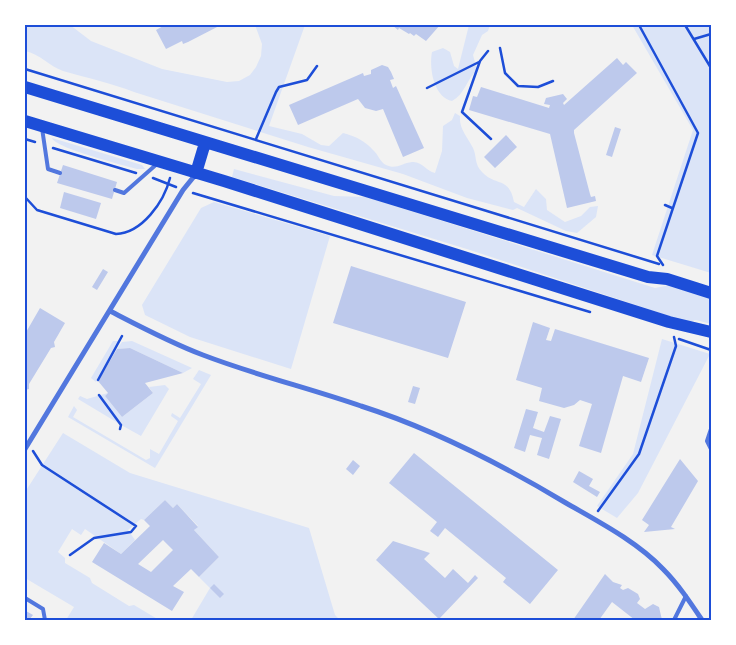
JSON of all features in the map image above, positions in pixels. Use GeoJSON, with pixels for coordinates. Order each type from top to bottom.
{"type":"FeatureCollection","features":[{"type":"Feature","properties":{"kind":"main road"},"geometry":{"type":"LineString","coordinates":[[25,87],[648,277],[666,279],[711,293]]}},
{"type":"Feature","properties":{"kind":"main road"},"geometry":{"type":"LineString","coordinates":[[25,121],[669,322],[711,332]]}},
{"type":"Feature","properties":{"kind":"main road"},"geometry":{"type":"LineString","coordinates":[[196,173],[206,143]]}},
{"type":"Feature","properties":{"kind":"street"},"geometry":{"type":"LineString","coordinates":[[26,448],[196,173]]}},
{"type":"Feature","properties":{"kind":"street"},"geometry":{"type":"LineString","coordinates":[[110,311],[168,341],[202,355],[403,421],[495,462],[594,519],[651,558],[686,596],[702,620]]}},
{"type":"Feature","properties":{"kind":"lane"},"geometry":{"type":"LineString","coordinates":[[42,126],[48,169],[60,173]]}},
{"type":"Feature","properties":{"kind":"lane"},"geometry":{"type":"LineString","coordinates":[[115,190],[124,193],[146,176],[159,162]]}},
{"type":"Feature","properties":{"kind":"lane"},"geometry":{"type":"LineString","coordinates":[[711,429],[707,441],[711,449]]}},
{"type":"Feature","properties":{"kind":"lane"},"geometry":{"type":"LineString","coordinates":[[674,620],[686,596]]}},
{"type":"Feature","properties":{"kind":"lane"},"geometry":{"type":"LineString","coordinates":[[25,598],[43,609],[44,620]]}},
{"type":"Feature","properties":{"kind":"path"},"geometry":{"type":"LineString","coordinates":[[25,69],[664,265],[657,256],[698,134],[639,25]]}},
{"type":"Feature","properties":{"kind":"path"},"geometry":{"type":"LineString","coordinates":[[685,25],[711,68]]}},
{"type":"Feature","properties":{"kind":"path"},"geometry":{"type":"LineString","coordinates":[[694,39],[711,34]]}},
{"type":"Feature","properties":{"kind":"path"},"geometry":{"type":"LineString","coordinates":[[500,48],[505,73],[518,86],[538,87],[553,81]]}},
{"type":"Feature","properties":{"kind":"path"},"geometry":{"type":"LineString","coordinates":[[488,51],[480,62],[462,112],[491,139]]}},
{"type":"Feature","properties":{"kind":"path"},"geometry":{"type":"LineString","coordinates":[[428,88],[480,62]]}},
{"type":"Feature","properties":{"kind":"path"},"geometry":{"type":"LineString","coordinates":[[256,139],[279,87],[307,80],[317,66]]}},
{"type":"Feature","properties":{"kind":"path"},"geometry":{"type":"LineString","coordinates":[[25,139],[146,176],[184,190],[599,314]]}},
{"type":"Feature","properties":{"kind":"path"},"geometry":{"type":"LineString","coordinates":[[665,205],[672,208]]}},
{"type":"Feature","properties":{"kind":"path"},"geometry":{"type":"LineString","coordinates":[[665,334],[711,350]]}},
{"type":"Feature","properties":{"kind":"path"},"geometry":{"type":"LineString","coordinates":[[98,380],[122,336]]}},
{"type":"Feature","properties":{"kind":"path"},"geometry":{"type":"LineString","coordinates":[[594,519],[639,454],[676,346],[674,337]]}},
{"type":"Feature","properties":{"kind":"path"},"geometry":{"type":"LineString","coordinates":[[99,395],[121,425],[120,429]]}},
{"type":"Feature","properties":{"kind":"path"},"geometry":{"type":"LineString","coordinates":[[26,448],[36,453],[42,465],[136,526],[131,532],[94,538],[70,555]]}},
{"type":"Feature","properties":{"kind":"shaded area"},"geometry":{"type":"Polygon","coordinates":[[[25,25],[70,25],[91,41],[162,69],[227,82],[239,81],[250,75],[256,67],[261,56],[262,44],[255,25],[305,25],[269,126],[302,134],[321,145],[329,146],[343,133],[347,134],[367,144],[386,165],[396,167],[415,162],[435,173],[442,151],[443,126],[452,120],[455,113],[460,116],[462,129],[473,148],[479,169],[487,177],[509,188],[514,202],[524,207],[536,189],[546,199],[547,210],[565,222],[581,216],[590,207],[598,206],[596,217],[577,233],[566,231],[517,208],[513,210],[467,198],[403,174],[308,147],[117,86],[63,71],[25,51],[25,25]]]}},
{"type":"Feature","properties":{"kind":"shaded area"},"geometry":{"type":"Polygon","coordinates":[[[469,25],[490,25],[488,31],[482,35],[473,55],[477,70],[460,95],[452,101],[440,94],[434,81],[431,65],[432,52],[443,48],[450,52],[454,66],[458,69],[469,25]]]}},
{"type":"Feature","properties":{"kind":"shaded area"},"geometry":{"type":"Polygon","coordinates":[[[632,25],[711,25],[711,273],[652,255],[693,130],[632,25]]]}},
{"type":"Feature","properties":{"kind":"shaded area"},"geometry":{"type":"Polygon","coordinates":[[[52,138],[142,165],[145,169],[137,169],[77,151],[56,142],[52,138]]]}},
{"type":"Feature","properties":{"kind":"shaded area"},"geometry":{"type":"Polygon","coordinates":[[[234,169],[334,196],[366,197],[655,288],[670,285],[711,298],[711,324],[696,320],[687,322],[470,250],[232,177],[234,169]]]}},
{"type":"Feature","properties":{"kind":"shaded area"},"geometry":{"type":"Polygon","coordinates":[[[214,202],[330,236],[291,369],[190,337],[145,315],[142,305],[201,208],[214,202]]]}},
{"type":"Feature","properties":{"kind":"shaded area"},"geometry":{"type":"Polygon","coordinates":[[[662,339],[710,354],[638,493],[617,518],[597,506],[633,454],[662,339]]]}},
{"type":"Feature","properties":{"kind":"shaded area"},"geometry":{"type":"Polygon","coordinates":[[[113,341],[119,341],[96,382],[91,378],[113,341]]]}},
{"type":"Feature","properties":{"kind":"shaded area"},"geometry":{"type":"Polygon","coordinates":[[[132,341],[192,368],[183,373],[130,348],[117,349],[122,342],[132,341]]]}},
{"type":"Feature","properties":{"kind":"shaded area"},"geometry":{"type":"Polygon","coordinates":[[[199,370],[211,375],[155,468],[68,417],[74,406],[77,410],[73,417],[146,460],[150,458],[150,449],[159,454],[178,421],[171,416],[172,413],[180,418],[201,384],[193,379],[199,370]]]}},
{"type":"Feature","properties":{"kind":"shaded area"},"geometry":{"type":"Polygon","coordinates":[[[165,385],[169,389],[141,436],[123,426],[102,398],[118,423],[78,399],[80,396],[87,399],[108,393],[105,396],[122,417],[153,393],[149,387],[165,385]]]}},
{"type":"Feature","properties":{"kind":"shaded area"},"geometry":{"type":"Polygon","coordinates":[[[63,433],[130,473],[309,528],[335,615],[340,620],[191,620],[210,588],[199,577],[219,557],[194,530],[198,526],[177,504],[173,508],[165,500],[144,520],[141,519],[128,530],[135,540],[121,554],[85,529],[81,535],[72,529],[58,552],[65,558],[65,563],[90,578],[92,583],[129,606],[134,605],[159,620],[66,620],[74,607],[25,578],[25,492],[63,433]]]}},
{"type":"Feature","properties":{"kind":"building"},"geometry":{"type":"Polygon","coordinates":[[[165,25],[221,25],[188,42],[183,44],[182,41],[166,49],[156,30],[165,25]]]}},
{"type":"Feature","properties":{"kind":"building"},"geometry":{"type":"Polygon","coordinates":[[[392,25],[440,25],[426,41],[416,34],[414,36],[399,28],[398,30],[392,25]]]}},
{"type":"Feature","properties":{"kind":"building"},"geometry":{"type":"Polygon","coordinates":[[[617,58],[623,65],[626,62],[637,73],[574,130],[590,194],[591,197],[595,196],[596,201],[567,208],[550,134],[469,110],[473,96],[477,97],[481,87],[549,108],[550,105],[544,104],[546,98],[563,94],[567,99],[563,103],[564,105],[617,58]]]}},
{"type":"Feature","properties":{"kind":"building"},"geometry":{"type":"Polygon","coordinates":[[[382,65],[388,67],[391,72],[394,79],[390,80],[393,88],[396,86],[424,148],[403,157],[383,109],[376,111],[365,108],[358,99],[298,125],[289,105],[363,73],[364,76],[371,74],[371,70],[382,65]]]}},
{"type":"Feature","properties":{"kind":"building"},"geometry":{"type":"Polygon","coordinates":[[[615,127],[621,129],[612,157],[606,155],[615,127]]]}},
{"type":"Feature","properties":{"kind":"building"},"geometry":{"type":"Polygon","coordinates":[[[506,135],[517,147],[495,168],[484,157],[506,135]]]}},
{"type":"Feature","properties":{"kind":"building"},"geometry":{"type":"Polygon","coordinates":[[[63,165],[117,182],[112,199],[57,183],[63,165]]]}},
{"type":"Feature","properties":{"kind":"building"},"geometry":{"type":"Polygon","coordinates":[[[64,192],[101,203],[96,219],[60,208],[64,192]]]}},
{"type":"Feature","properties":{"kind":"building"},"geometry":{"type":"Polygon","coordinates":[[[351,266],[466,302],[448,358],[333,323],[351,266]]]}},
{"type":"Feature","properties":{"kind":"building"},"geometry":{"type":"Polygon","coordinates":[[[103,269],[108,272],[97,290],[92,287],[103,269]]]}},
{"type":"Feature","properties":{"kind":"building"},"geometry":{"type":"Polygon","coordinates":[[[40,308],[65,323],[54,342],[55,347],[51,348],[29,384],[29,389],[25,390],[25,334],[40,308]]]}},
{"type":"Feature","properties":{"kind":"building"},"geometry":{"type":"Polygon","coordinates":[[[533,322],[550,328],[546,340],[551,341],[555,329],[649,358],[641,382],[623,376],[601,453],[579,446],[592,404],[580,400],[574,405],[564,408],[539,401],[542,388],[516,380],[533,322]]]}},
{"type":"Feature","properties":{"kind":"building"},"geometry":{"type":"Polygon","coordinates":[[[130,348],[183,373],[145,383],[153,393],[122,417],[105,396],[108,393],[98,381],[117,349],[130,348]]]}},
{"type":"Feature","properties":{"kind":"building"},"geometry":{"type":"Polygon","coordinates":[[[413,386],[420,388],[415,404],[408,402],[413,386]]]}},
{"type":"Feature","properties":{"kind":"building"},"geometry":{"type":"Polygon","coordinates":[[[526,409],[538,412],[533,428],[544,432],[550,416],[561,419],[549,459],[537,455],[542,438],[530,435],[525,452],[514,448],[526,409]]]}},
{"type":"Feature","properties":{"kind":"building"},"geometry":{"type":"Polygon","coordinates":[[[414,453],[558,570],[530,604],[503,582],[506,578],[445,528],[438,537],[430,531],[437,522],[389,483],[414,453]]]}},
{"type":"Feature","properties":{"kind":"building"},"geometry":{"type":"Polygon","coordinates":[[[680,459],[698,481],[671,527],[675,529],[644,532],[649,525],[642,520],[680,459]]]}},
{"type":"Feature","properties":{"kind":"building"},"geometry":{"type":"Polygon","coordinates":[[[353,460],[360,466],[353,475],[346,469],[353,460]]]}},
{"type":"Feature","properties":{"kind":"building"},"geometry":{"type":"Polygon","coordinates":[[[579,471],[593,479],[589,486],[600,492],[597,497],[573,482],[579,471]]]}},
{"type":"Feature","properties":{"kind":"building"},"geometry":{"type":"Polygon","coordinates":[[[165,500],[173,508],[177,504],[198,527],[194,530],[219,557],[199,577],[191,569],[173,586],[184,592],[172,611],[92,562],[104,543],[121,554],[150,526],[144,520],[165,500]],[[163,540],[138,564],[151,572],[173,550],[163,540]]]}},
{"type":"Feature","properties":{"kind":"building"},"geometry":{"type":"Polygon","coordinates":[[[393,541],[430,553],[424,559],[445,578],[453,569],[468,583],[475,575],[478,578],[439,619],[376,560],[393,541]]]}},
{"type":"Feature","properties":{"kind":"building"},"geometry":{"type":"Polygon","coordinates":[[[605,574],[613,582],[622,585],[620,588],[623,590],[628,588],[638,594],[640,599],[637,603],[645,609],[653,604],[659,607],[662,620],[635,620],[612,602],[599,620],[573,620],[605,574]]]}},
{"type":"Feature","properties":{"kind":"building"},"geometry":{"type":"Polygon","coordinates":[[[214,584],[224,594],[220,598],[210,588],[214,584]]]}},
{"type":"Feature","properties":{"kind":"building"},"geometry":{"type":"Polygon","coordinates":[[[26,611],[33,615],[29,620],[25,620],[26,611]]]}}]}
